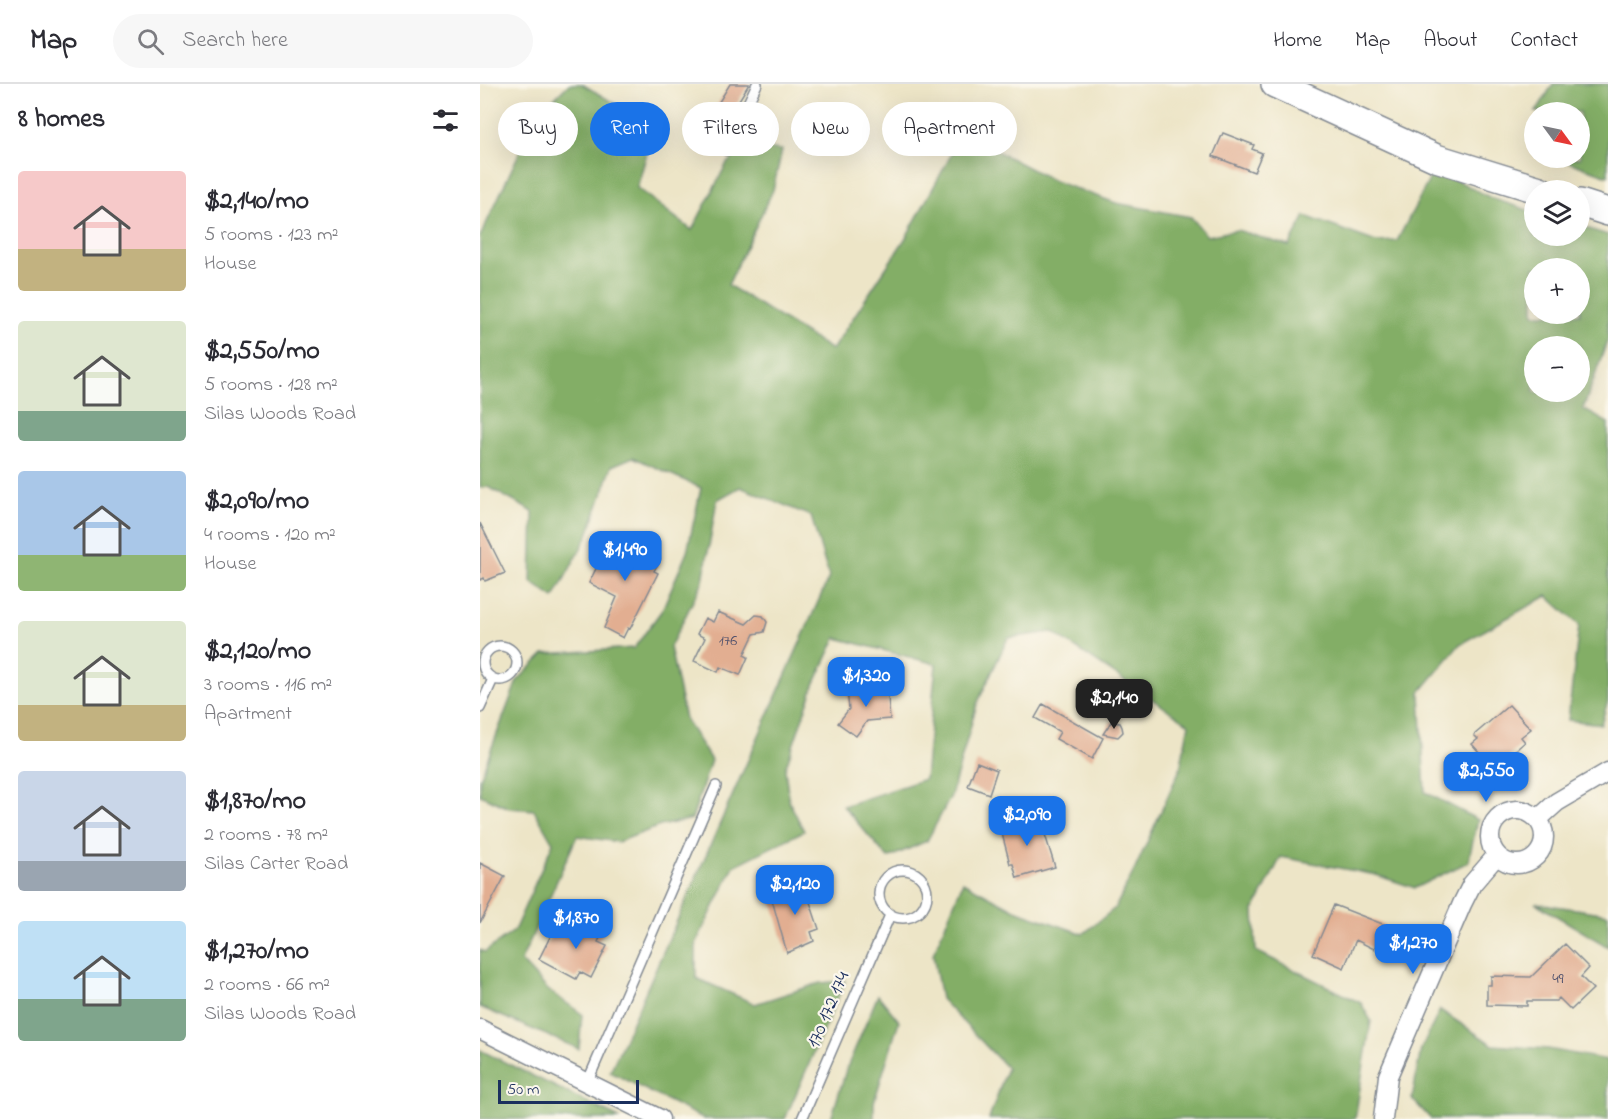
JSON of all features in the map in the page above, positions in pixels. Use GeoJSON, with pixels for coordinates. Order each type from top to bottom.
{"type":"FeatureCollection","features":[{"type":"Feature","properties":{"kind":"main road"},"geometry":{"type":"LineString","coordinates":[[1275,84],[1436,158],[1524,185]]}},
{"type":"Feature","properties":{"kind":"main road"},"geometry":{"type":"LineString","coordinates":[[1590,206],[1608,212]]}},
{"type":"Feature","properties":{"kind":"street"},"geometry":{"type":"LineString","coordinates":[[1538,819],[1574,791],[1608,772]]}},
{"type":"Feature","properties":{"kind":"street"},"geometry":{"type":"LineString","coordinates":[[1523,810],[1538,819],[1543,827],[1543,845],[1533,859],[1516,864],[1507,863],[1497,855],[1490,843],[1489,833],[1497,817],[1505,812],[1523,810]]}},
{"type":"Feature","properties":{"kind":"street"},"geometry":{"type":"LineString","coordinates":[[1400,1119],[1384,1119],[1388,1076],[1462,904],[1472,884],[1497,855]]}},
{"type":"Feature","properties":{"kind":"street"},"geometry":{"type":"LineString","coordinates":[[480,1029],[660,1119]]}},
{"type":"Feature","properties":{"kind":"lane"},"geometry":{"type":"LineString","coordinates":[[749,102],[757,84]]}},
{"type":"Feature","properties":{"kind":"lane"},"geometry":{"type":"LineString","coordinates":[[480,708],[493,679]]}},
{"type":"Feature","properties":{"kind":"lane"},"geometry":{"type":"LineString","coordinates":[[587,1083],[716,786]]}},
{"type":"Feature","properties":{"kind":"lane"},"geometry":{"type":"LineString","coordinates":[[898,870],[915,873],[925,884],[927,892],[924,906],[919,912],[904,918],[890,915],[884,909],[878,894],[884,878],[898,870]]}},
{"type":"Feature","properties":{"kind":"lane","name":"170 172 174"},"geometry":{"type":"LineString","coordinates":[[801,1119],[890,915]]}},
{"type":"Feature","properties":{"kind":"green space"},"geometry":{"type":"Polygon","coordinates":[[[569,84],[582,84],[613,102],[590,102],[590,156],[646,156],[637,188],[692,230],[727,163],[736,156],[779,156],[779,150],[782,150],[773,190],[728,285],[832,350],[905,239],[951,156],[1006,156],[1054,181],[1116,203],[1191,217],[1207,236],[1237,230],[1289,246],[1305,216],[1376,242],[1397,241],[1431,176],[1441,172],[1491,198],[1524,209],[1524,246],[1590,246],[1590,229],[1608,235],[1608,339],[1590,389],[1590,336],[1524,336],[1524,402],[1586,402],[1583,409],[1608,423],[1608,701],[1601,724],[1568,720],[1579,625],[1547,596],[1460,644],[1420,692],[1425,792],[1478,820],[1468,862],[1415,888],[1376,875],[1281,857],[1254,910],[1256,951],[1361,1003],[1371,1021],[1355,1119],[989,1119],[1007,1068],[941,999],[933,954],[963,882],[1015,910],[1083,934],[1115,908],[1135,869],[1180,769],[1189,724],[1052,632],[1008,638],[977,704],[951,796],[927,841],[888,858],[843,806],[925,779],[936,664],[836,638],[814,685],[785,769],[789,801],[804,831],[734,866],[696,943],[696,978],[755,1004],[820,983],[845,981],[785,1119],[704,1119],[610,1072],[829,577],[811,516],[740,487],[717,500],[703,581],[670,647],[685,719],[711,760],[692,819],[660,826],[618,842],[577,836],[521,961],[548,990],[582,1014],[579,1049],[480,1007],[480,950],[485,952],[514,931],[553,843],[534,810],[509,808],[480,795],[480,779],[517,681],[544,654],[634,648],[662,610],[687,552],[701,488],[633,457],[612,466],[588,535],[554,598],[531,582],[533,512],[488,487],[480,488],[480,237],[518,156],[578,156],[578,102],[551,102],[569,84]]]}},
{"type":"Feature","properties":{"kind":"green space"},"geometry":{"type":"Polygon","coordinates":[[[1553,84],[1608,84],[1608,176],[1585,168],[1590,168],[1590,102],[1542,102],[1553,84]]]}},
{"type":"Feature","properties":{"kind":"green space"},"geometry":{"type":"Polygon","coordinates":[[[1535,903],[1608,914],[1608,947],[1535,903]]]}},
{"type":"Feature","properties":{"kind":"green space"},"geometry":{"type":"Polygon","coordinates":[[[878,995],[899,1021],[874,1102],[874,1119],[831,1119],[846,1070],[878,995]]]}},
{"type":"Feature","properties":{"kind":"green space"},"geometry":{"type":"Polygon","coordinates":[[[1440,1010],[1493,1045],[1548,1049],[1608,1060],[1608,1119],[1431,1119],[1412,1099],[1421,1049],[1440,1010]]]}},
{"type":"Feature","properties":{"kind":"green space"},"geometry":{"type":"Polygon","coordinates":[[[480,1050],[621,1119],[480,1119],[480,1050]]]}},
{"type":"Feature","properties":{"kind":"building"},"geometry":{"type":"Polygon","coordinates":[[[730,84],[749,84],[738,102],[719,102],[730,84]]]}},
{"type":"Feature","properties":{"kind":"building"},"geometry":{"type":"Polygon","coordinates":[[[1223,133],[1254,145],[1252,149],[1262,153],[1254,172],[1213,156],[1223,133]]]}},
{"type":"Feature","properties":{"kind":"building"},"geometry":{"type":"Polygon","coordinates":[[[480,523],[505,573],[485,581],[484,578],[480,580],[480,523]]]}},
{"type":"Feature","properties":{"kind":"building"},"geometry":{"type":"Polygon","coordinates":[[[612,536],[660,560],[654,571],[658,573],[630,629],[628,628],[623,638],[604,628],[617,597],[589,583],[612,536]]]}},
{"type":"Feature","properties":{"kind":"building"},"geometry":{"type":"Polygon","coordinates":[[[718,612],[746,624],[756,615],[763,616],[767,622],[764,632],[754,634],[744,655],[748,657],[740,675],[720,667],[718,672],[694,661],[705,638],[697,634],[705,618],[713,622],[718,612]]]}},
{"type":"Feature","properties":{"kind":"building"},"geometry":{"type":"Polygon","coordinates":[[[887,686],[890,719],[867,721],[856,736],[838,723],[849,709],[847,690],[887,686]]]}},
{"type":"Feature","properties":{"kind":"building"},"geometry":{"type":"Polygon","coordinates":[[[1043,704],[1103,738],[1092,759],[1056,739],[1060,732],[1035,718],[1043,704]]]}},
{"type":"Feature","properties":{"kind":"building"},"geometry":{"type":"Polygon","coordinates":[[[1509,705],[1531,729],[1521,737],[1525,742],[1494,769],[1472,744],[1478,739],[1474,735],[1509,705]]]}},
{"type":"Feature","properties":{"kind":"building"},"geometry":{"type":"Polygon","coordinates":[[[1111,722],[1120,723],[1122,727],[1123,732],[1118,737],[1103,734],[1111,722]]]}},
{"type":"Feature","properties":{"kind":"building"},"geometry":{"type":"Polygon","coordinates":[[[977,762],[997,770],[989,794],[968,786],[977,762]]]}},
{"type":"Feature","properties":{"kind":"building"},"geometry":{"type":"Polygon","coordinates":[[[1033,816],[1037,830],[1043,828],[1055,867],[1017,878],[1013,864],[1010,864],[1000,826],[1033,816]]]}},
{"type":"Feature","properties":{"kind":"building"},"geometry":{"type":"Polygon","coordinates":[[[480,863],[505,876],[480,923],[480,863]]]}},
{"type":"Feature","properties":{"kind":"building"},"geometry":{"type":"Polygon","coordinates":[[[803,881],[819,929],[811,932],[814,941],[787,953],[772,900],[782,896],[780,888],[803,881]]]}},
{"type":"Feature","properties":{"kind":"building"},"geometry":{"type":"Polygon","coordinates":[[[1334,905],[1385,925],[1374,949],[1356,940],[1344,968],[1313,954],[1334,905]]]}},
{"type":"Feature","properties":{"kind":"building"},"geometry":{"type":"Polygon","coordinates":[[[591,917],[607,925],[598,942],[607,946],[591,978],[580,972],[576,979],[539,959],[554,929],[568,936],[572,928],[583,933],[591,917]]]}},
{"type":"Feature","properties":{"kind":"building"},"geometry":{"type":"Polygon","coordinates":[[[1565,944],[1589,968],[1581,977],[1593,989],[1571,1010],[1559,998],[1556,1001],[1527,1001],[1527,1006],[1487,1005],[1487,985],[1491,985],[1491,976],[1531,977],[1565,944]]]}}]}
